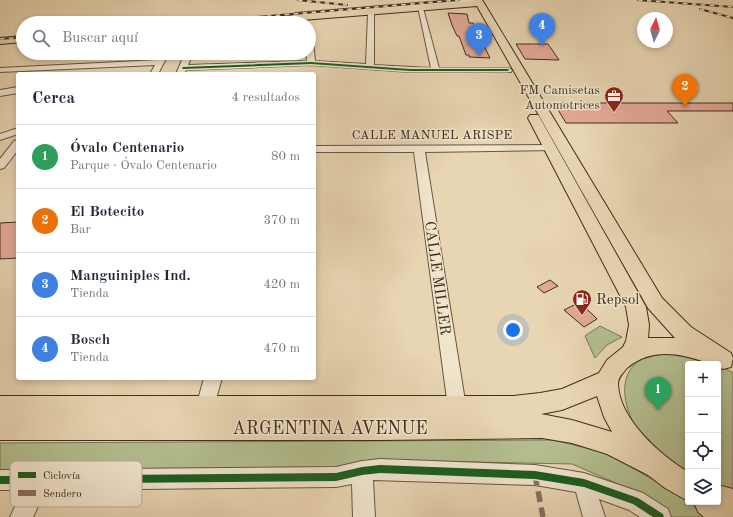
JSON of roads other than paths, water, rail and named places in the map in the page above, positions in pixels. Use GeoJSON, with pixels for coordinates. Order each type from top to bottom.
{"type":"FeatureCollection","features":[{"type":"Feature","properties":{"kind":"main road"},"geometry":{"type":"LineString","coordinates":[[309,16],[473,1]]}},
{"type":"Feature","properties":{"kind":"main road"},"geometry":{"type":"LineString","coordinates":[[473,1],[508,70],[636,307],[639,320],[639,334],[631,353]]}},
{"type":"Feature","properties":{"kind":"main road"},"geometry":{"type":"LineString","coordinates":[[473,1],[655,303],[684,333],[728,363]]}},
{"type":"Feature","properties":{"kind":"main road"},"geometry":{"type":"LineString","coordinates":[[0,41],[16,40]]}},
{"type":"Feature","properties":{"kind":"main road"},"geometry":{"type":"LineString","coordinates":[[685,485],[653,464],[631,440],[623,428],[612,404],[607,386],[607,380],[612,370],[631,353],[653,346],[666,345],[684,347],[703,352],[728,363]]}},
{"type":"Feature","properties":{"kind":"main road","name":"ARGENTINA AVENUE"},"geometry":{"type":"LineString","coordinates":[[0,407],[513,407],[541,405],[562,400],[579,394],[607,380]]}},
{"type":"Feature","properties":{"kind":"main road","name":"ARGENTINA AVENUE"},"geometry":{"type":"LineString","coordinates":[[0,428],[358,428],[542,426],[567,430],[597,438],[634,453],[653,464]]}},
{"type":"Feature","properties":{"kind":"main road"},"geometry":{"type":"LineString","coordinates":[[721,500],[733,503]]}},
{"type":"Feature","properties":{"kind":"main road"},"geometry":{"type":"LineString","coordinates":[[711,505],[725,517]]}},
{"type":"Feature","properties":{"kind":"street"},"geometry":{"type":"LineString","coordinates":[[316,20],[473,1]]}},
{"type":"Feature","properties":{"kind":"street"},"geometry":{"type":"LineString","coordinates":[[296,16],[473,1]]}},
{"type":"Feature","properties":{"kind":"street"},"geometry":{"type":"LineString","coordinates":[[420,8],[436,70]]}},
{"type":"Feature","properties":{"kind":"street"},"geometry":{"type":"LineString","coordinates":[[370,67],[371,13]]}},
{"type":"Feature","properties":{"kind":"street"},"geometry":{"type":"LineString","coordinates":[[72,72],[82,60]]}},
{"type":"Feature","properties":{"kind":"street"},"geometry":{"type":"LineString","coordinates":[[121,72],[129,60]]}},
{"type":"Feature","properties":{"kind":"street"},"geometry":{"type":"LineString","coordinates":[[186,60],[182,71],[311,63],[436,70],[508,70]]}},
{"type":"Feature","properties":{"kind":"street"},"geometry":{"type":"LineString","coordinates":[[0,70],[160,62]]}},
{"type":"Feature","properties":{"kind":"street"},"geometry":{"type":"LineString","coordinates":[[155,72],[160,62]]}},
{"type":"Feature","properties":{"kind":"street"},"geometry":{"type":"LineString","coordinates":[[0,93],[16,90]]}},
{"type":"Feature","properties":{"kind":"street"},"geometry":{"type":"LineString","coordinates":[[0,137],[16,132]]}},
{"type":"Feature","properties":{"kind":"street","name":"CALLE MILLER"},"geometry":{"type":"LineString","coordinates":[[419,148],[457,407]]}},
{"type":"Feature","properties":{"kind":"street","name":"CALLE MANUEL ARISPE"},"geometry":{"type":"LineString","coordinates":[[316,149],[550,148]]}},
{"type":"Feature","properties":{"kind":"street"},"geometry":{"type":"LineString","coordinates":[[0,166],[14,152]]}},
{"type":"Feature","properties":{"kind":"street"},"geometry":{"type":"LineString","coordinates":[[205,407],[212,380]]}},
{"type":"Feature","properties":{"kind":"street"},"geometry":{"type":"LineString","coordinates":[[142,479],[336,477],[362,471],[380,469],[535,475],[584,483],[635,501],[660,517]]}},
{"type":"Feature","properties":{"kind":"street"},"geometry":{"type":"LineString","coordinates":[[362,471],[364,517]]}},
{"type":"Feature","properties":{"kind":"street"},"geometry":{"type":"LineString","coordinates":[[584,483],[594,517]]}},
{"type":"Feature","properties":{"kind":"street"},"geometry":{"type":"LineString","coordinates":[[21,517],[26,507]]}},
{"type":"Feature","properties":{"kind":"railway"},"geometry":{"type":"LineString","coordinates":[[298,0],[347,5]]}},
{"type":"Feature","properties":{"kind":"railway"},"geometry":{"type":"LineString","coordinates":[[269,16],[459,0]]}},
{"type":"Feature","properties":{"kind":"railway"},"geometry":{"type":"LineString","coordinates":[[638,0],[733,7]]}},
{"type":"Feature","properties":{"kind":"railway"},"geometry":{"type":"LineString","coordinates":[[700,9],[733,18]]}},
{"type":"Feature","properties":{"kind":"railway"},"geometry":{"type":"LineString","coordinates":[[0,39],[16,38]]}},
{"type":"Feature","properties":{"kind":"place","name":"Bosch"},"geometry":{"type":"Point","coordinates":[542,46]}},
{"type":"Feature","properties":{"kind":"place","name":"Manguiniples Ind."},"geometry":{"type":"Point","coordinates":[479,56]}},
{"type":"Feature","properties":{"kind":"place","name":"El Botecito"},"geometry":{"type":"Point","coordinates":[685,107]}},
{"type":"Feature","properties":{"kind":"place","name":"FM Camisetas Automotrices"},"geometry":{"type":"Point","coordinates":[614,113]}},
{"type":"Feature","properties":{"kind":"place","name":"Repsol"},"geometry":{"type":"Point","coordinates":[582,316]}},
{"type":"Feature","properties":{"kind":"place","name":"Óvalo Centenario"},"geometry":{"type":"Point","coordinates":[658,410]}}]}
